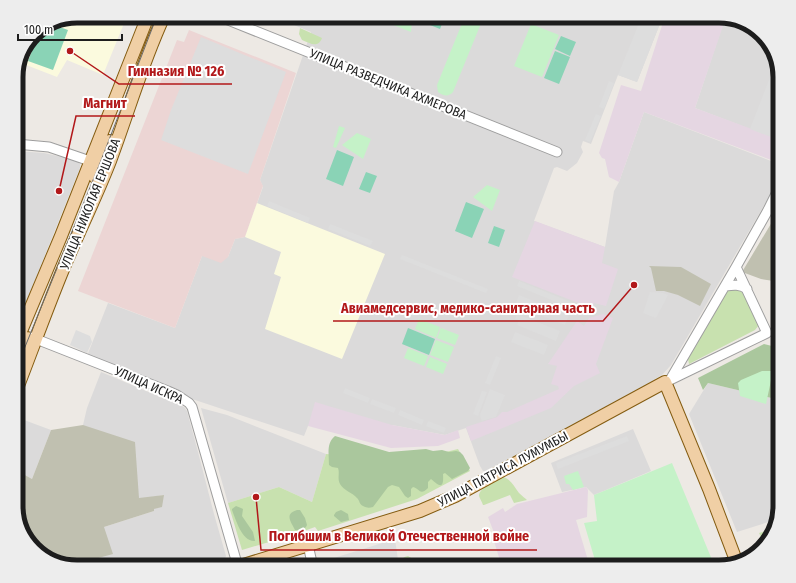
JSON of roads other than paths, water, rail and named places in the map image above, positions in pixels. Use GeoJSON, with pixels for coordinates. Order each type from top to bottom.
{"type":"FeatureCollection","features":[{"type":"Feature","properties":{"kind":"main road","name":"УЛИЦА НИКОЛАЯ ЕРШОВА"},"geometry":{"type":"LineString","coordinates":[[23,336],[145,23]]}},
{"type":"Feature","properties":{"kind":"main road"},"geometry":{"type":"LineString","coordinates":[[61,236],[98,157],[126,69],[149,23]]}},
{"type":"Feature","properties":{"kind":"main road"},"geometry":{"type":"LineString","coordinates":[[155,34],[158,23]]}},
{"type":"Feature","properties":{"kind":"main road"},"geometry":{"type":"LineString","coordinates":[[155,34],[160,23]]}},
{"type":"Feature","properties":{"kind":"main road","name":"УЛИЦА НИКОЛАЯ ЕРШОВА"},"geometry":{"type":"LineString","coordinates":[[23,336],[64,267],[102,158],[130,105],[155,34]]}},
{"type":"Feature","properties":{"kind":"main road"},"geometry":{"type":"LineString","coordinates":[[668,381],[735,557]]}},
{"type":"Feature","properties":{"kind":"main road","name":"УЛИЦА ПАТРИСА ЛУМУМБЫ"},"geometry":{"type":"LineString","coordinates":[[260,560],[420,511],[455,496],[668,381]]}},
{"type":"Feature","properties":{"kind":"street","name":"УЛИЦА РАЗВЕДЧИКА АХМЕРОВА"},"geometry":{"type":"LineString","coordinates":[[235,23],[557,152]]}},
{"type":"Feature","properties":{"kind":"street"},"geometry":{"type":"LineString","coordinates":[[23,145],[49,147],[90,161]]}},
{"type":"Feature","properties":{"kind":"street"},"geometry":{"type":"LineString","coordinates":[[668,381],[725,286],[773,200]]}},
{"type":"Feature","properties":{"kind":"street","name":"УЛИЦА ПАТРИСА ЛУМУМБЫ"},"geometry":{"type":"LineString","coordinates":[[668,381],[767,333],[736,267]]}},
{"type":"Feature","properties":{"kind":"street"},"geometry":{"type":"LineString","coordinates":[[725,286],[738,285],[747,289]]}},
{"type":"Feature","properties":{"kind":"street","name":"УЛИЦА ИСКРА"},"geometry":{"type":"LineString","coordinates":[[23,336],[168,391],[189,403],[192,407],[235,560]]}},
{"type":"Feature","properties":{"kind":"street"},"geometry":{"type":"LineString","coordinates":[[308,545],[311,560]]}},
{"type":"Feature","properties":{"kind":"tram line"},"geometry":{"type":"LineString","coordinates":[[23,352],[102,158],[154,23]]}},
{"type":"Feature","properties":{"kind":"place","name":"Гимназия № 126"},"geometry":{"type":"Point","coordinates":[70,51]}},
{"type":"Feature","properties":{"kind":"place","name":"Магнит"},"geometry":{"type":"Point","coordinates":[59,191]}},
{"type":"Feature","properties":{"kind":"place","name":"Авиамедсервис, медико-санитарная часть"},"geometry":{"type":"Point","coordinates":[634,285]}},
{"type":"Feature","properties":{"kind":"place","name":"Погибшим в Великой Отечественной войне"},"geometry":{"type":"Point","coordinates":[256,497]}}]}
